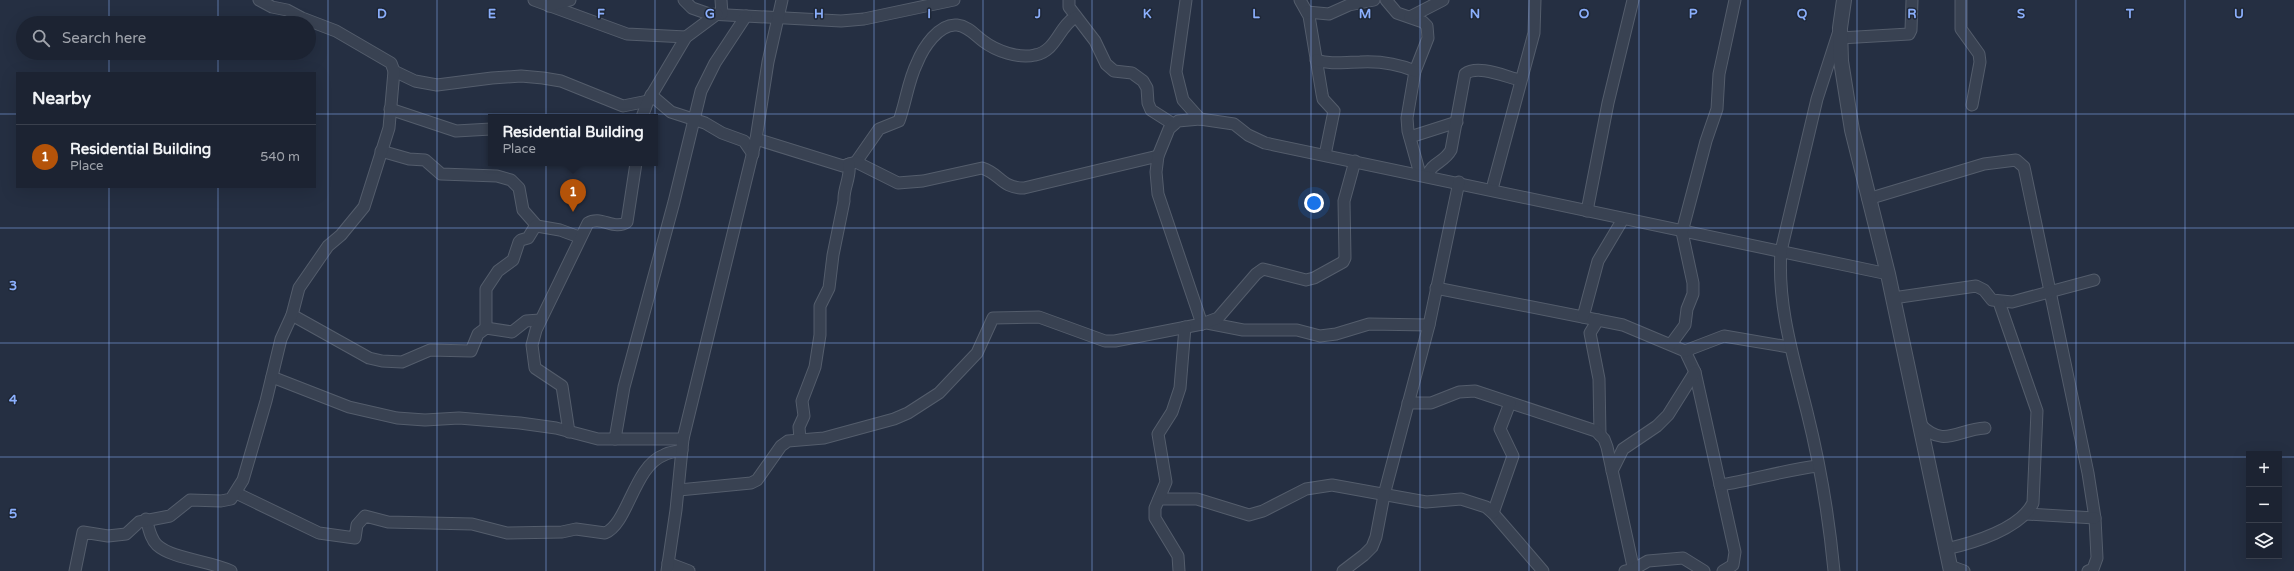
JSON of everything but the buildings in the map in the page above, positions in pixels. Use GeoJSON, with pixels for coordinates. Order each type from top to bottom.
{"type":"FeatureCollection","features":[{"type":"Feature","properties":{"kind":"street"},"geometry":{"type":"LineString","coordinates":[[259,0],[272,8],[287,10],[298,16]]}},
{"type":"Feature","properties":{"kind":"street"},"geometry":{"type":"LineString","coordinates":[[534,0],[627,34],[686,37]]}},
{"type":"Feature","properties":{"kind":"street"},"geometry":{"type":"LineString","coordinates":[[549,6],[570,0]]}},
{"type":"Feature","properties":{"kind":"street"},"geometry":{"type":"LineString","coordinates":[[684,0],[692,8],[702,12],[818,21],[864,20],[954,0]]}},
{"type":"Feature","properties":{"kind":"street"},"geometry":{"type":"LineString","coordinates":[[720,14],[721,0]]}},
{"type":"Feature","properties":{"kind":"street"},"geometry":{"type":"LineString","coordinates":[[689,571],[668,567],[679,490],[683,445],[753,154],[764,85],[777,17],[782,0]]}},
{"type":"Feature","properties":{"kind":"street"},"geometry":{"type":"LineString","coordinates":[[1069,0],[1069,7],[1095,41],[1106,64],[1114,71],[1132,73],[1143,81],[1147,88],[1148,103],[1151,110],[1173,124]]}},
{"type":"Feature","properties":{"kind":"street"},"geometry":{"type":"LineString","coordinates":[[1186,0],[1176,72],[1182,100],[1200,118]]}},
{"type":"Feature","properties":{"kind":"street"},"geometry":{"type":"LineString","coordinates":[[1300,0],[1307,12],[1323,99],[1334,111],[1325,155]]}},
{"type":"Feature","properties":{"kind":"street"},"geometry":{"type":"LineString","coordinates":[[1307,12],[1329,14],[1349,5],[1374,0]]}},
{"type":"Feature","properties":{"kind":"street"},"geometry":{"type":"LineString","coordinates":[[1386,0],[1397,13],[1423,22],[1428,32],[1428,38],[1415,71],[1407,118],[1410,137],[1424,175]]}},
{"type":"Feature","properties":{"kind":"street"},"geometry":{"type":"LineString","coordinates":[[1410,17],[1443,0]]}},
{"type":"Feature","properties":{"kind":"street"},"geometry":{"type":"LineString","coordinates":[[1492,189],[1520,80],[1536,25],[1535,0]]}},
{"type":"Feature","properties":{"kind":"street"},"geometry":{"type":"LineString","coordinates":[[1587,211],[1608,103],[1633,0]]}},
{"type":"Feature","properties":{"kind":"street"},"geometry":{"type":"LineString","coordinates":[[1671,344],[1685,325],[1687,309],[1694,289],[1682,232],[1706,141],[1718,109],[1719,74],[1735,0]]}},
{"type":"Feature","properties":{"kind":"street"},"geometry":{"type":"LineString","coordinates":[[1844,0],[1840,33],[1841,61],[1852,130],[1868,199],[1888,274],[1946,549],[1951,568],[1964,571]]}},
{"type":"Feature","properties":{"kind":"street"},"geometry":{"type":"LineString","coordinates":[[1840,33],[1909,34],[1911,30],[1912,0]]}},
{"type":"Feature","properties":{"kind":"street"},"geometry":{"type":"LineString","coordinates":[[1961,0],[1962,30],[1979,54],[1980,62],[1972,105]]}},
{"type":"Feature","properties":{"kind":"street"},"geometry":{"type":"LineString","coordinates":[[643,114],[650,98],[686,37],[720,14]]}},
{"type":"Feature","properties":{"kind":"street"},"geometry":{"type":"LineString","coordinates":[[615,439],[624,387],[706,78],[746,16]]}},
{"type":"Feature","properties":{"kind":"street"},"geometry":{"type":"LineString","coordinates":[[800,438],[799,427],[804,416],[802,401],[816,367],[820,335],[820,306],[830,283],[833,255],[844,202],[844,192],[852,163],[879,129],[899,121],[917,63],[932,38],[944,28],[956,25],[967,28],[985,43],[1011,54],[1023,56],[1036,55],[1046,50],[1059,37],[1066,23],[1076,17]]}},
{"type":"Feature","properties":{"kind":"street"},"geometry":{"type":"LineString","coordinates":[[75,571],[83,532],[108,536],[126,534],[139,522],[146,519],[170,516],[190,500],[221,501],[232,499],[243,480],[281,339],[292,315],[299,288],[328,246],[360,213],[389,128],[394,71],[391,63],[336,31],[316,23]]}},
{"type":"Feature","properties":{"kind":"street"},"geometry":{"type":"LineString","coordinates":[[1834,571],[1831,540],[1818,466],[1807,413],[1789,347],[1781,283],[1781,251],[1817,99],[1840,33]]}},
{"type":"Feature","properties":{"kind":"street"},"geometry":{"type":"LineString","coordinates":[[1316,60],[1336,64],[1359,62],[1395,64],[1415,71]]}},
{"type":"Feature","properties":{"kind":"street"},"geometry":{"type":"LineString","coordinates":[[394,71],[414,80],[437,85],[514,77],[543,78],[561,82],[623,106],[650,98]]}},
{"type":"Feature","properties":{"kind":"street"},"geometry":{"type":"LineString","coordinates":[[1424,175],[1432,166],[1448,156],[1453,144],[1462,86],[1468,72],[1481,71],[1520,80]]}},
{"type":"Feature","properties":{"kind":"street"},"geometry":{"type":"LineString","coordinates":[[650,98],[667,110],[744,141],[753,154]]}},
{"type":"Feature","properties":{"kind":"street"},"geometry":{"type":"LineString","coordinates":[[390,109],[451,130],[488,130]]}},
{"type":"Feature","properties":{"kind":"street"},"geometry":{"type":"LineString","coordinates":[[1204,323],[1158,194],[1156,172],[1158,156],[1173,124],[1182,119],[1200,118],[1237,125],[1248,135],[1266,143],[1459,182],[1682,232],[1888,274]]}},
{"type":"Feature","properties":{"kind":"street"},"geometry":{"type":"LineString","coordinates":[[1410,137],[1457,122]]}},
{"type":"Feature","properties":{"kind":"street"},"geometry":{"type":"LineString","coordinates":[[756,140],[836,164],[852,163],[898,183],[923,181],[982,168],[988,170],[1009,187],[1024,188],[1158,156]]}},
{"type":"Feature","properties":{"kind":"street"},"geometry":{"type":"LineString","coordinates":[[381,151],[409,159],[425,160],[432,164],[437,172],[446,176],[497,176],[511,180],[519,188],[525,214],[536,225],[544,228],[560,230],[579,237]]}},
{"type":"Feature","properties":{"kind":"street"},"geometry":{"type":"LineString","coordinates":[[1868,199],[1984,164],[2006,160],[2020,162],[2024,166],[2088,473],[2095,518],[2095,569]]}},
{"type":"Feature","properties":{"kind":"street"},"geometry":{"type":"LineString","coordinates":[[679,490],[754,482],[785,443],[800,438],[831,437],[894,419],[908,413],[939,393],[966,366],[977,353],[992,319],[997,317],[1039,317],[1110,341],[1185,328],[1204,323],[1222,315],[1256,274],[1263,269],[1306,280],[1314,278],[1343,262],[1345,253],[1344,201],[1355,161]]}},
{"type":"Feature","properties":{"kind":"street"},"geometry":{"type":"LineString","coordinates":[[569,432],[562,386],[535,368],[533,362],[532,345],[540,320],[579,237],[591,221],[597,220],[618,225],[627,222],[636,166]]}},
{"type":"Feature","properties":{"kind":"street"},"geometry":{"type":"LineString","coordinates":[[1343,571],[1372,547],[1377,531],[1384,495],[1429,325],[1459,182]]}},
{"type":"Feature","properties":{"kind":"street"},"geometry":{"type":"LineString","coordinates":[[1583,317],[1598,261],[1623,219]]}},
{"type":"Feature","properties":{"kind":"street"},"geometry":{"type":"LineString","coordinates":[[486,328],[486,289],[498,271],[513,260],[519,242],[528,238],[536,225]]}},
{"type":"Feature","properties":{"kind":"street"},"geometry":{"type":"LineString","coordinates":[[1893,298],[1976,286],[1984,290],[1992,300],[1999,302],[2012,302],[2094,280]]}},
{"type":"Feature","properties":{"kind":"street"},"geometry":{"type":"LineString","coordinates":[[1436,288],[1630,327],[1685,351],[1695,372],[1736,559],[1742,571]]}},
{"type":"Feature","properties":{"kind":"street"},"geometry":{"type":"LineString","coordinates":[[1999,302],[2037,412],[2034,462],[2034,497],[2026,514]]}},
{"type":"Feature","properties":{"kind":"street"},"geometry":{"type":"LineString","coordinates":[[292,315],[359,353],[382,361],[402,362],[430,350],[471,350],[478,334],[486,328],[512,332],[526,321],[540,320]]}},
{"type":"Feature","properties":{"kind":"street"},"geometry":{"type":"LineString","coordinates":[[1598,320],[1590,333],[1599,379],[1600,435],[1607,447],[1631,570],[1648,560],[1683,558],[1704,571]]}},
{"type":"Feature","properties":{"kind":"street"},"geometry":{"type":"LineString","coordinates":[[1204,323],[1248,330],[1297,330],[1320,336],[1336,334],[1369,324],[1429,325]]}},
{"type":"Feature","properties":{"kind":"street"},"geometry":{"type":"LineString","coordinates":[[1179,571],[1178,556],[1155,518],[1155,508],[1166,478],[1158,434],[1172,412],[1180,388],[1185,328]]}},
{"type":"Feature","properties":{"kind":"street"},"geometry":{"type":"LineString","coordinates":[[1685,351],[1724,336],[1789,347]]}},
{"type":"Feature","properties":{"kind":"street"},"geometry":{"type":"LineString","coordinates":[[1612,471],[1623,449],[1657,426],[1668,415],[1695,372]]}},
{"type":"Feature","properties":{"kind":"street"},"geometry":{"type":"LineString","coordinates":[[272,376],[349,407],[377,414],[408,419],[459,418],[520,423],[598,438],[683,445]]}},
{"type":"Feature","properties":{"kind":"street"},"geometry":{"type":"LineString","coordinates":[[1408,403],[1431,403],[1469,391],[1587,428],[1600,435]]}},
{"type":"Feature","properties":{"kind":"street"},"geometry":{"type":"LineString","coordinates":[[1493,513],[1513,456],[1500,429],[1510,403]]}},
{"type":"Feature","properties":{"kind":"street"},"geometry":{"type":"LineString","coordinates":[[1920,424],[1932,434],[1943,438],[1956,436],[1972,429],[1985,428]]}},
{"type":"Feature","properties":{"kind":"street"},"geometry":{"type":"LineString","coordinates":[[236,493],[320,533],[355,538],[357,525],[365,516],[388,522],[472,524],[507,533],[562,532],[576,529],[605,533],[617,524],[636,486],[654,461],[683,445]]}},
{"type":"Feature","properties":{"kind":"street"},"geometry":{"type":"LineString","coordinates":[[1720,485],[1768,476],[1794,469],[1818,466]]}},
{"type":"Feature","properties":{"kind":"street"},"geometry":{"type":"LineString","coordinates":[[1159,499],[1197,499],[1249,515],[1263,511],[1301,491],[1324,485],[1426,502],[1461,499],[1486,507],[1493,513],[1543,571]]}},
{"type":"Feature","properties":{"kind":"street"},"geometry":{"type":"LineString","coordinates":[[1946,549],[1983,539],[2026,514],[2095,518]]}},
{"type":"Feature","properties":{"kind":"street"},"geometry":{"type":"LineString","coordinates":[[146,519],[150,535],[158,545],[171,553],[215,564],[231,571]]}},
{"type":"Feature","properties":{"kind":"street"},"geometry":{"type":"LineString","coordinates":[[1723,571],[1730,569],[1736,559]]}},
{"type":"Feature","properties":{"kind":"place","name":"Residential Building"},"geometry":{"type":"Point","coordinates":[573,212]}}]}
